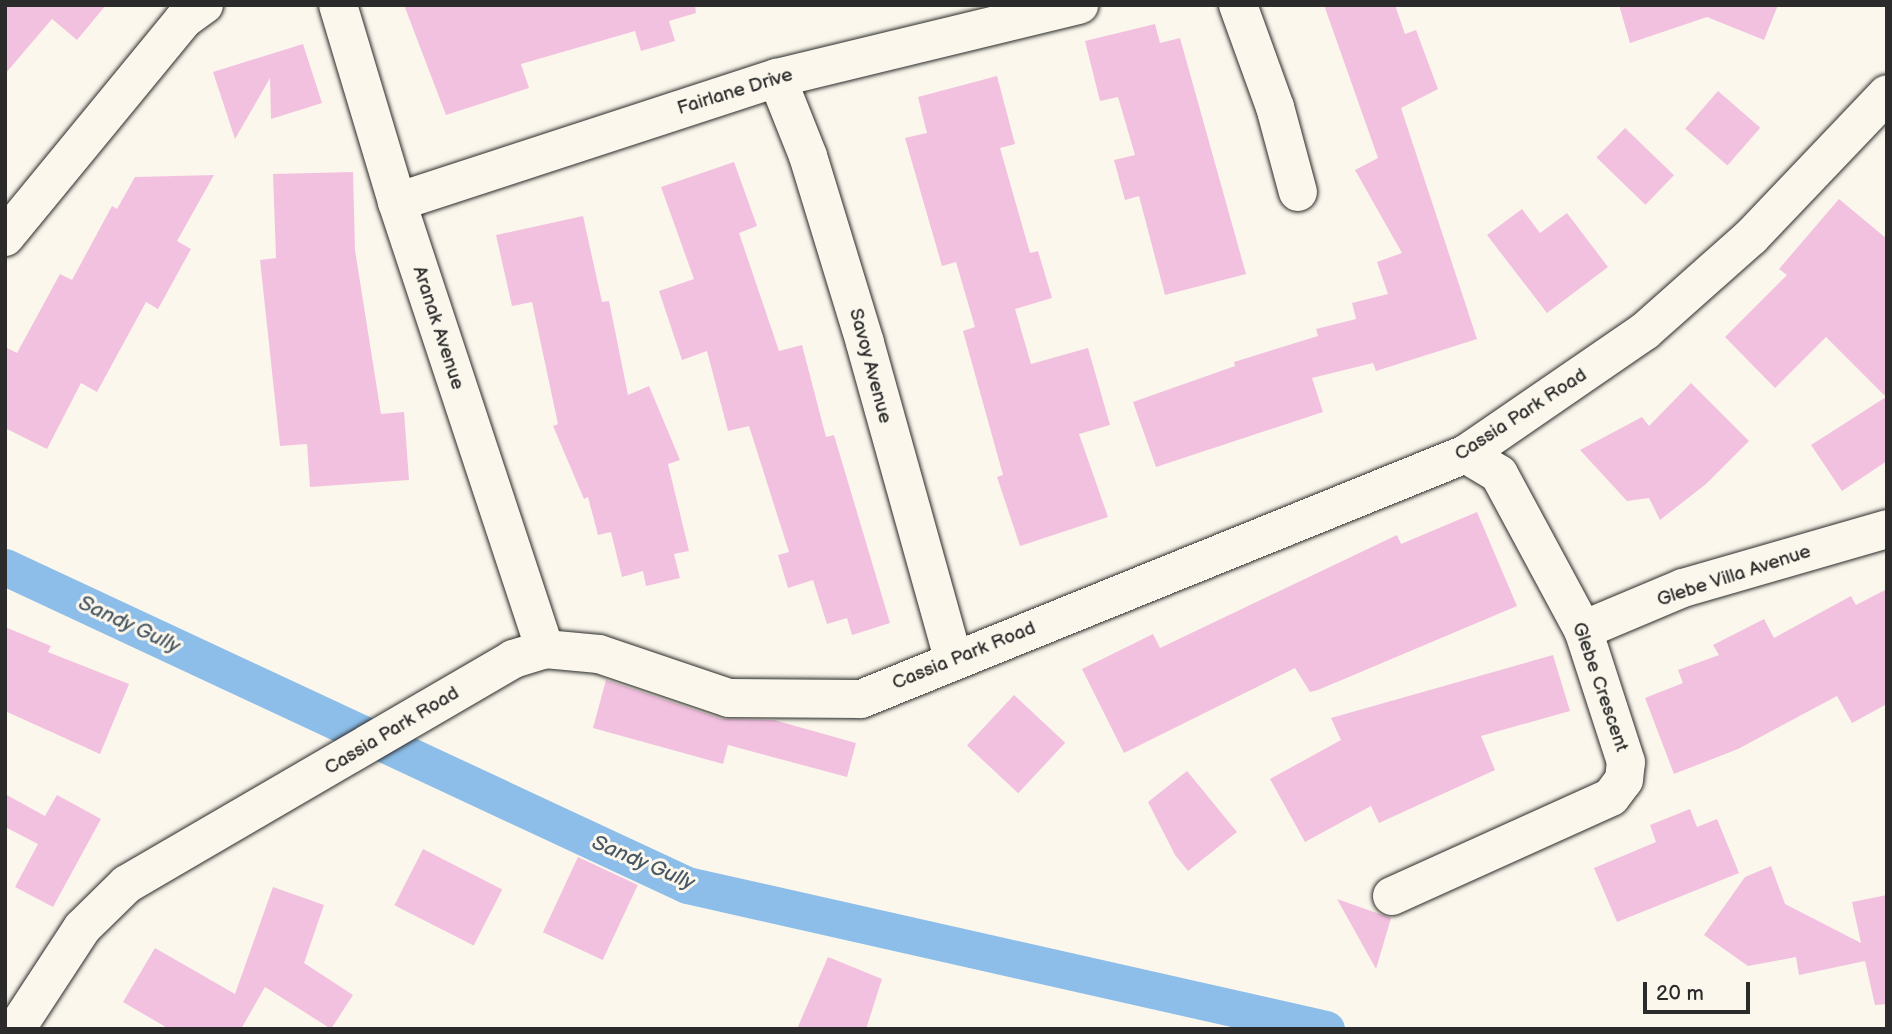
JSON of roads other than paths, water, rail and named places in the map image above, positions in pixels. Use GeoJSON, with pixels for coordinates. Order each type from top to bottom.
{"type":"FeatureCollection","features":[{"type":"Feature","properties":{"kind":"street"},"geometry":{"type":"LineString","coordinates":[[5,237],[183,20],[204,5]]}},
{"type":"Feature","properties":{"kind":"street","name":"Aranak Avenue"},"geometry":{"type":"LineString","coordinates":[[338,5],[397,202],[544,649]]}},
{"type":"Feature","properties":{"kind":"street","name":"Fairlane Drive"},"geometry":{"type":"LineString","coordinates":[[397,202],[777,78],[1079,5]]}},
{"type":"Feature","properties":{"kind":"street"},"geometry":{"type":"LineString","coordinates":[[1238,5],[1275,107],[1298,192]]}},
{"type":"Feature","properties":{"kind":"street","name":"Savoy Avenue"},"geometry":{"type":"LineString","coordinates":[[777,78],[808,156],[861,330],[953,658]]}},
{"type":"Feature","properties":{"kind":"street","name":"Cassia Park Road"},"geometry":{"type":"LineString","coordinates":[[16,1029],[82,928],[127,884],[182,848],[318,775],[479,678],[544,649],[599,654],[729,698],[791,701],[861,699],[953,658],[1466,454],[1645,331],[1751,237],[1887,93]]}},
{"type":"Feature","properties":{"kind":"street","name":"Glebe Crescent"},"geometry":{"type":"LineString","coordinates":[[1392,896],[1611,797],[1623,780],[1626,762],[1583,630],[1499,474],[1466,454]]}},
{"type":"Feature","properties":{"kind":"street","name":"Glebe Villa Avenue"},"geometry":{"type":"LineString","coordinates":[[1583,630],[1683,588],[1887,529]]}},
{"type":"Feature","properties":{"kind":"waterway","name":"Sandy Gully"},"geometry":{"type":"LineString","coordinates":[[5,567],[687,885],[1326,1029]]}}]}
